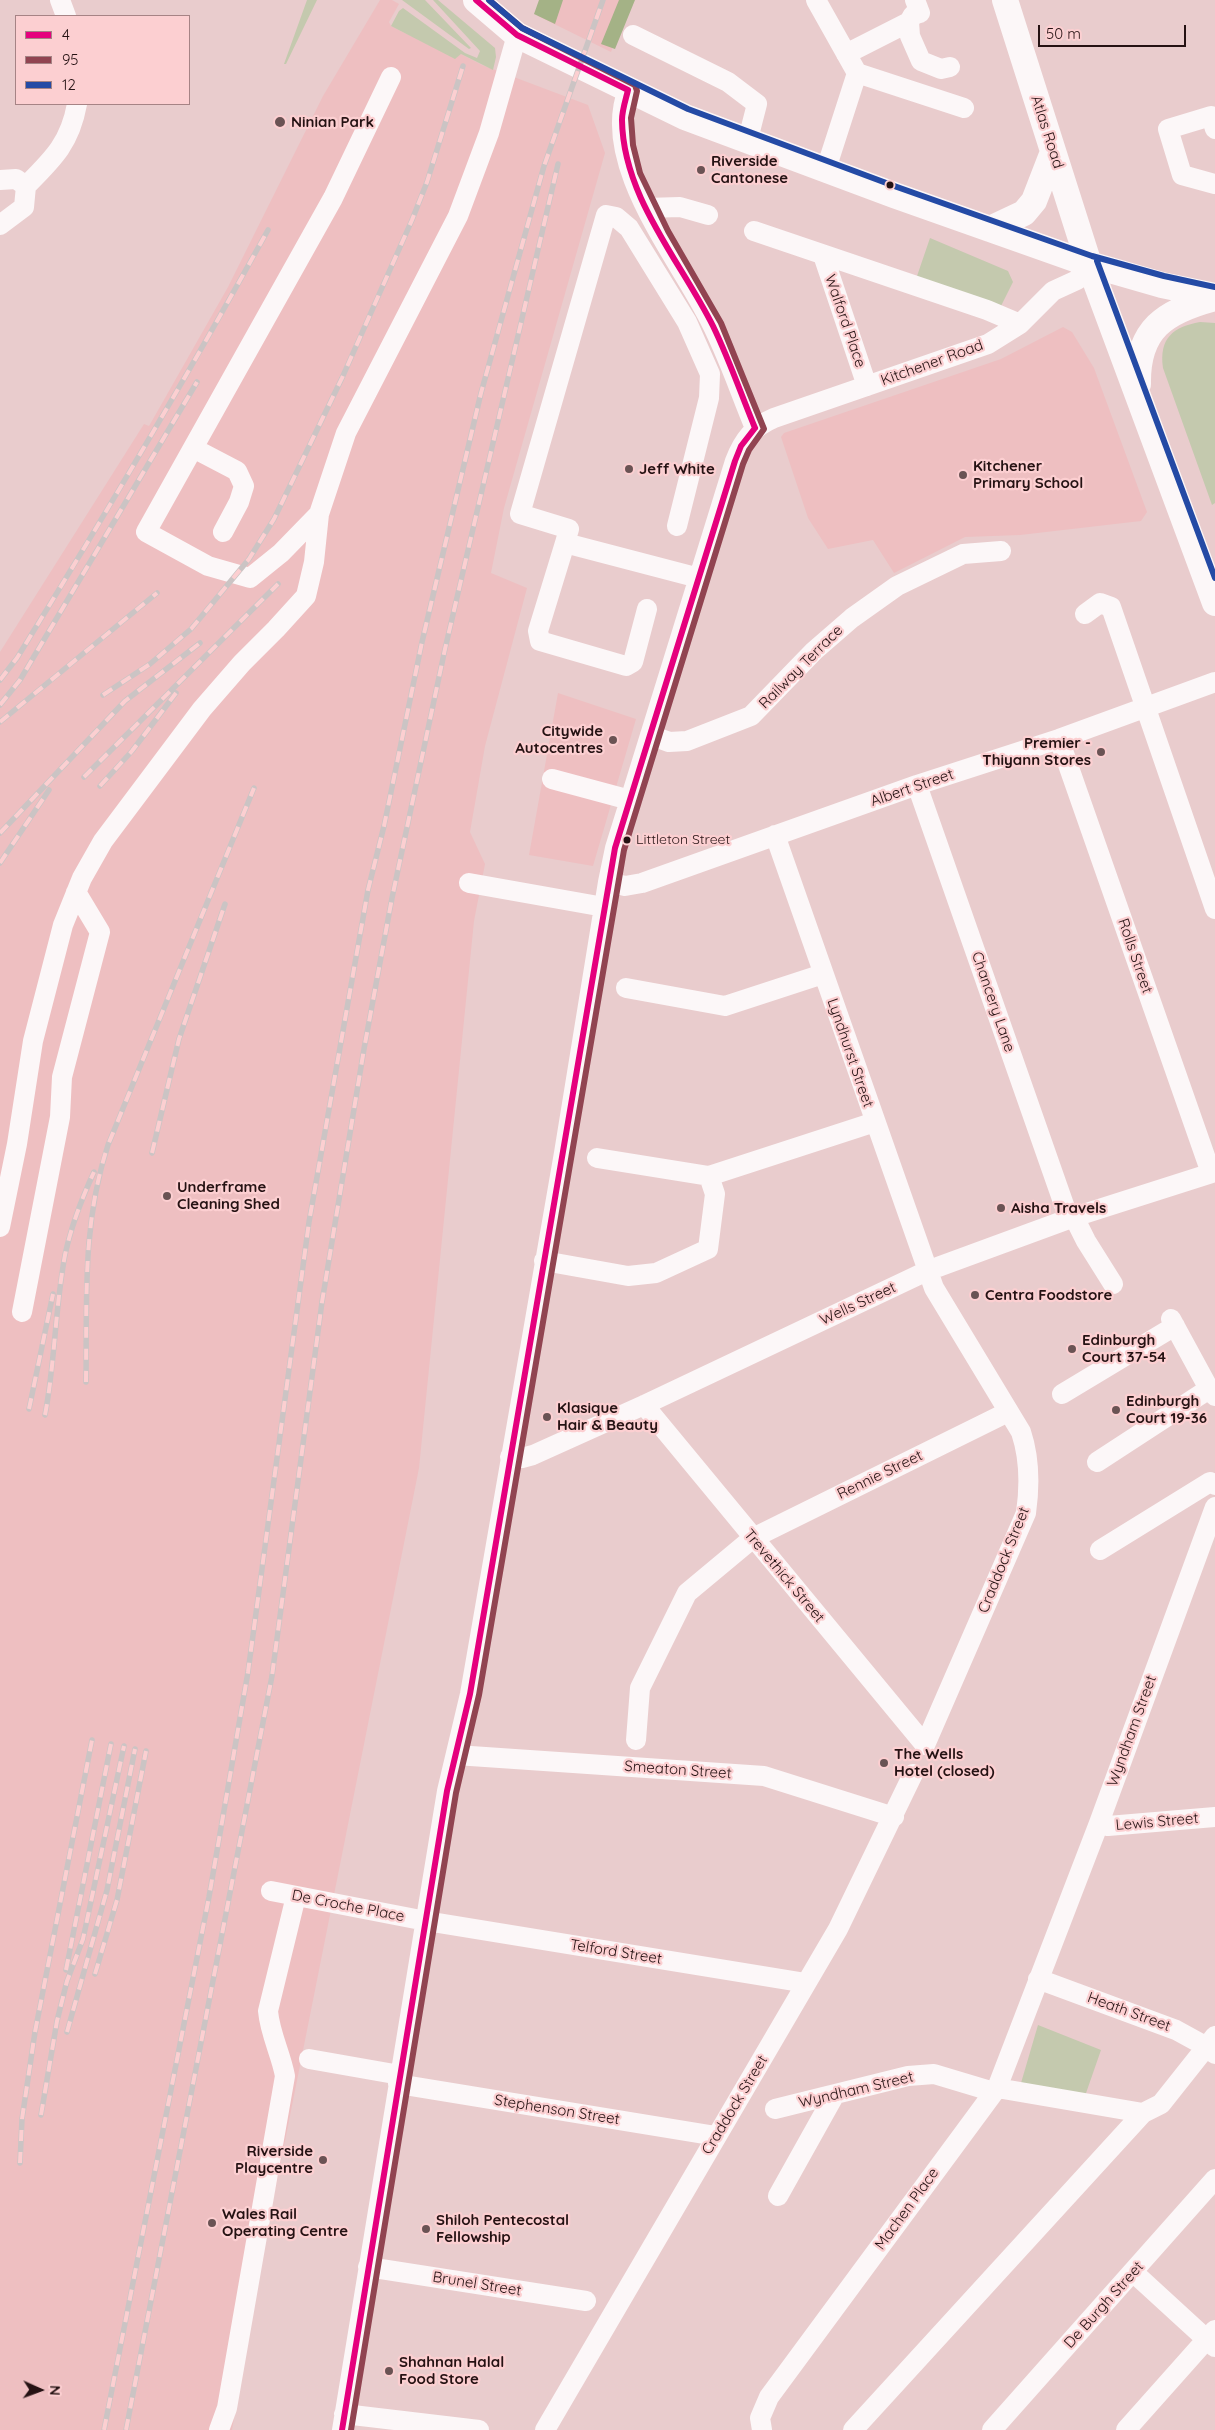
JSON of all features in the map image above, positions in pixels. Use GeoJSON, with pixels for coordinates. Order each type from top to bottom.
{"type":"FeatureCollection","features":[{"type":"Feature","properties":{"kind":"main road"},"geometry":{"type":"LineString","coordinates":[[476,0],[517,35],[685,117],[1089,264],[1162,285],[1215,297]]}},
{"type":"Feature","properties":{"kind":"main road","name":"Atlas Road"},"geometry":{"type":"LineString","coordinates":[[1005,0],[1089,264],[1215,603]]}},
{"type":"Feature","properties":{"kind":"main road"},"geometry":{"type":"LineString","coordinates":[[990,229],[1024,213],[1034,201],[1053,152]]}},
{"type":"Feature","properties":{"kind":"main road"},"geometry":{"type":"LineString","coordinates":[[1138,392],[1140,352],[1150,332],[1176,310],[1215,297]]}},
{"type":"Feature","properties":{"kind":"street"},"geometry":{"type":"LineString","coordinates":[[60,0],[66,15]]}},
{"type":"Feature","properties":{"kind":"street"},"geometry":{"type":"LineString","coordinates":[[816,0],[857,73],[964,108]]}},
{"type":"Feature","properties":{"kind":"street"},"geometry":{"type":"LineString","coordinates":[[846,54],[915,12]]}},
{"type":"Feature","properties":{"kind":"street"},"geometry":{"type":"LineString","coordinates":[[915,12],[910,36],[921,61],[941,69],[950,67]]}},
{"type":"Feature","properties":{"kind":"street"},"geometry":{"type":"LineString","coordinates":[[0,1227],[18,1144],[33,1041],[63,925],[76,892],[103,841],[202,709],[242,662],[306,596],[314,562],[319,514],[346,433],[458,216],[489,133],[517,35]]}},
{"type":"Feature","properties":{"kind":"street"},"geometry":{"type":"LineString","coordinates":[[633,35],[728,82],[757,104],[748,139]]}},
{"type":"Feature","properties":{"kind":"street"},"geometry":{"type":"LineString","coordinates":[[826,169],[857,73]]}},
{"type":"Feature","properties":{"kind":"street"},"geometry":{"type":"LineString","coordinates":[[319,514],[281,554],[250,578],[208,566],[146,532],[333,198],[391,77]]}},
{"type":"Feature","properties":{"kind":"street"},"geometry":{"type":"LineString","coordinates":[[479,2430],[343,2422],[447,1791],[470,1694],[615,848],[735,461],[741,446],[755,428],[707,314],[646,208],[633,176],[624,144],[622,111],[628,90]]}},
{"type":"Feature","properties":{"kind":"street"},"geometry":{"type":"LineString","coordinates":[[0,225],[24,207],[26,186],[63,146],[74,121],[77,105]]}},
{"type":"Feature","properties":{"kind":"street"},"geometry":{"type":"LineString","coordinates":[[1215,129],[1211,116],[1168,129],[1182,175],[1215,184]]}},
{"type":"Feature","properties":{"kind":"street"},"geometry":{"type":"LineString","coordinates":[[0,180],[16,179],[26,186]]}},
{"type":"Feature","properties":{"kind":"street"},"geometry":{"type":"LineString","coordinates":[[646,208],[680,207],[708,216]]}},
{"type":"Feature","properties":{"kind":"street"},"geometry":{"type":"LineString","coordinates":[[648,609],[633,662],[626,666],[540,641],[538,631],[569,529],[520,514],[606,215],[616,217],[629,228],[688,322],[710,374],[709,398],[677,526]]}},
{"type":"Feature","properties":{"kind":"street"},"geometry":{"type":"LineString","coordinates":[[754,232],[987,310],[1020,324]]}},
{"type":"Feature","properties":{"kind":"street","name":"Walford Place"},"geometry":{"type":"LineString","coordinates":[[823,255],[867,386]]}},
{"type":"Feature","properties":{"kind":"street","name":"Kitchener Road"},"geometry":{"type":"LineString","coordinates":[[755,428],[774,418],[988,344],[1020,324],[1053,291],[1077,280],[1089,264]]}},
{"type":"Feature","properties":{"kind":"street"},"geometry":{"type":"LineString","coordinates":[[193,448],[236,471],[244,486],[239,502],[223,532]]}},
{"type":"Feature","properties":{"kind":"street"},"geometry":{"type":"LineString","coordinates":[[564,543],[699,578]]}},
{"type":"Feature","properties":{"kind":"street","name":"Railway Terrace"},"geometry":{"type":"LineString","coordinates":[[650,735],[669,742],[687,741],[751,716],[814,651],[852,618],[897,586],[963,554],[1001,551]]}},
{"type":"Feature","properties":{"kind":"street"},"geometry":{"type":"LineString","coordinates":[[1086,614],[1100,603],[1111,607],[1215,909]]}},
{"type":"Feature","properties":{"kind":"street","name":"Albert Street"},"geometry":{"type":"LineString","coordinates":[[608,882],[625,886],[642,883],[917,785],[1059,739],[1215,682]]}},
{"type":"Feature","properties":{"kind":"street","name":"Rolls Street"},"geometry":{"type":"LineString","coordinates":[[1059,739],[1213,1173]]}},
{"type":"Feature","properties":{"kind":"street"},"geometry":{"type":"LineString","coordinates":[[552,779],[630,800]]}},
{"type":"Feature","properties":{"kind":"street","name":"Chancery Lane"},"geometry":{"type":"LineString","coordinates":[[917,785],[1071,1218],[1113,1284]]}},
{"type":"Feature","properties":{"kind":"street","name":"Lyndhurst Street"},"geometry":{"type":"LineString","coordinates":[[775,835],[927,1271]]}},
{"type":"Feature","properties":{"kind":"street"},"geometry":{"type":"LineString","coordinates":[[469,883],[604,907]]}},
{"type":"Feature","properties":{"kind":"street"},"geometry":{"type":"LineString","coordinates":[[22,1312],[60,1117],[62,1077],[100,932],[76,892]]}},
{"type":"Feature","properties":{"kind":"street"},"geometry":{"type":"LineString","coordinates":[[626,988],[726,1006],[823,974]]}},
{"type":"Feature","properties":{"kind":"street"},"geometry":{"type":"LineString","coordinates":[[597,1158],[709,1176],[875,1122]]}},
{"type":"Feature","properties":{"kind":"street","name":"Wells Street"},"geometry":{"type":"LineString","coordinates":[[510,1457],[522,1458],[533,1455],[644,1406],[927,1271],[1071,1218],[1213,1173]]}},
{"type":"Feature","properties":{"kind":"street"},"geometry":{"type":"LineString","coordinates":[[544,1261],[628,1276],[656,1273],[708,1249],[715,1194],[709,1176]]}},
{"type":"Feature","properties":{"kind":"street","name":"Craddock Street"},"geometry":{"type":"LineString","coordinates":[[926,1745],[1026,1513],[1030,1490],[1028,1454],[1021,1432],[934,1288],[927,1271]]}},
{"type":"Feature","properties":{"kind":"street"},"geometry":{"type":"LineString","coordinates":[[1062,1394],[1173,1322],[1212,1392],[1097,1462]]}},
{"type":"Feature","properties":{"kind":"street","name":"Trevethick Street"},"geometry":{"type":"LineString","coordinates":[[644,1406],[926,1745]]}},
{"type":"Feature","properties":{"kind":"street","name":"Rennie Street"},"geometry":{"type":"LineString","coordinates":[[636,1740],[640,1688],[686,1593],[753,1538],[1008,1412]]}},
{"type":"Feature","properties":{"kind":"street"},"geometry":{"type":"LineString","coordinates":[[1100,1550],[1210,1482],[1215,1485]]}},
{"type":"Feature","properties":{"kind":"street","name":"Wyndham Street"},"geometry":{"type":"LineString","coordinates":[[1038,1979],[1099,1823],[1214,1509]]}},
{"type":"Feature","properties":{"kind":"street","name":"Smeaton Street"},"geometry":{"type":"LineString","coordinates":[[456,1755],[764,1776],[894,1817]]}},
{"type":"Feature","properties":{"kind":"street","name":"Craddock Street"},"geometry":{"type":"LineString","coordinates":[[545,2430],[838,1930],[894,1817],[913,1774]]}},
{"type":"Feature","properties":{"kind":"street","name":"Lewis Street"},"geometry":{"type":"LineString","coordinates":[[1099,1823],[1108,1826],[1215,1817]]}},
{"type":"Feature","properties":{"kind":"street","name":"De Croche Place"},"geometry":{"type":"LineString","coordinates":[[270,1891],[426,1921]]}},
{"type":"Feature","properties":{"kind":"street"},"geometry":{"type":"LineString","coordinates":[[219,2430],[227,2408],[285,2076],[283,2062],[270,2026],[268,2011],[296,1896]]}},
{"type":"Feature","properties":{"kind":"street","name":"Telford Street"},"geometry":{"type":"LineString","coordinates":[[426,1921],[806,1983]]}},
{"type":"Feature","properties":{"kind":"street","name":"Heath Street"},"geometry":{"type":"LineString","coordinates":[[1038,1979],[1176,2030],[1212,2046]]}},
{"type":"Feature","properties":{"kind":"street","name":"Machen Place"},"geometry":{"type":"LineString","coordinates":[[762,2430],[760,2418],[769,2397],[996,2090],[1038,1979]]}},
{"type":"Feature","properties":{"kind":"street"},"geometry":{"type":"LineString","coordinates":[[853,2430],[1143,2113],[1161,2104],[1212,2046]]}},
{"type":"Feature","properties":{"kind":"street","name":"Stephenson Street"},"geometry":{"type":"LineString","coordinates":[[309,2058],[399,2079],[716,2136]]}},
{"type":"Feature","properties":{"kind":"street","name":"Wyndham Street"},"geometry":{"type":"LineString","coordinates":[[776,2109],[908,2076],[934,2074],[996,2090],[1143,2113]]}},
{"type":"Feature","properties":{"kind":"street"},"geometry":{"type":"LineString","coordinates":[[778,2196],[835,2094]]}},
{"type":"Feature","properties":{"kind":"street","name":"De Burgh Street"},"geometry":{"type":"LineString","coordinates":[[992,2430],[1215,2179]]}},
{"type":"Feature","properties":{"kind":"street","name":"Brunel Street"},"geometry":{"type":"LineString","coordinates":[[368,2267],[586,2300]]}},
{"type":"Feature","properties":{"kind":"street"},"geometry":{"type":"LineString","coordinates":[[1126,2430],[1212,2339],[1133,2272]]}},
{"type":"Feature","properties":{"kind":"shaded area"},"geometry":{"type":"Polygon","coordinates":[[[380,0],[392,0],[399,4],[389,22],[391,26],[455,58],[461,54],[482,65],[588,105],[605,153],[504,508],[491,573],[527,588],[485,746],[470,832],[485,864],[474,921],[419,1468],[269,2221],[232,2430],[0,2430],[0,652],[144,424],[149,426],[228,287],[323,96],[380,0]]]}},
{"type":"Feature","properties":{"kind":"shaded area"},"geometry":{"type":"Polygon","coordinates":[[[545,0],[631,0],[611,52],[538,16],[545,0]]]}},
{"type":"Feature","properties":{"kind":"shaded area","name":"Kitchener Primary School"},"geometry":{"type":"Polygon","coordinates":[[[1063,327],[1072,332],[1094,368],[1147,512],[1141,521],[1020,535],[965,537],[894,573],[873,540],[828,549],[808,518],[781,437],[784,433],[1001,359],[1063,327]]]}},
{"type":"Feature","properties":{"kind":"shaded area"},"geometry":{"type":"Polygon","coordinates":[[[558,693],[636,719],[593,866],[529,855],[558,693]]]}},
{"type":"Feature","properties":{"kind":"green space"},"geometry":{"type":"Polygon","coordinates":[[[307,0],[317,0],[286,64],[284,64],[307,0]]]}},
{"type":"Feature","properties":{"kind":"green space"},"geometry":{"type":"Polygon","coordinates":[[[402,0],[425,0],[471,48],[469,49],[402,0]]]}},
{"type":"Feature","properties":{"kind":"green space"},"geometry":{"type":"Polygon","coordinates":[[[433,0],[438,0],[495,48],[496,57],[493,70],[461,54],[455,59],[391,26],[399,11],[403,8],[465,53],[477,58],[480,51],[433,0]]]}},
{"type":"Feature","properties":{"kind":"green space"},"geometry":{"type":"Polygon","coordinates":[[[539,0],[563,0],[555,24],[534,14],[539,0]]]}},
{"type":"Feature","properties":{"kind":"green space"},"geometry":{"type":"Polygon","coordinates":[[[619,0],[635,0],[615,49],[601,44],[619,0]]]}},
{"type":"Feature","properties":{"kind":"green space"},"geometry":{"type":"Polygon","coordinates":[[[930,238],[1008,271],[1013,282],[1001,306],[916,279],[930,238]]]}},
{"type":"Feature","properties":{"kind":"green space"},"geometry":{"type":"Polygon","coordinates":[[[1200,322],[1215,323],[1215,503],[1212,505],[1163,368],[1162,358],[1166,342],[1175,331],[1190,324],[1200,322]]]}},
{"type":"Feature","properties":{"kind":"green space"},"geometry":{"type":"Polygon","coordinates":[[[1038,2025],[1101,2050],[1085,2096],[1021,2083],[1038,2025]]]}},
{"type":"Feature","properties":{"kind":"railway"},"geometry":{"type":"LineString","coordinates":[[104,2430],[209,1897],[248,1672],[309,1222],[368,890],[384,826],[422,642],[481,393],[544,166],[603,0]]}},
{"type":"Feature","properties":{"kind":"railway"},"geometry":{"type":"LineString","coordinates":[[103,695],[150,664],[191,629],[249,559],[274,519],[342,378],[412,220],[427,182],[463,66]]}},
{"type":"Feature","properties":{"kind":"railway"},"geometry":{"type":"LineString","coordinates":[[126,2430],[272,1676],[322,1302],[364,1049],[392,898],[445,649],[558,164]]}},
{"type":"Feature","properties":{"kind":"railway"},"geometry":{"type":"LineString","coordinates":[[0,680],[17,658],[114,499],[268,230]]}},
{"type":"Feature","properties":{"kind":"railway"},"geometry":{"type":"LineString","coordinates":[[0,705],[20,680],[197,382]]}},
{"type":"Feature","properties":{"kind":"railway"},"geometry":{"type":"LineString","coordinates":[[84,777],[278,584]]}},
{"type":"Feature","properties":{"kind":"railway"},"geometry":{"type":"LineString","coordinates":[[0,722],[157,593]]}},
{"type":"Feature","properties":{"kind":"railway"},"geometry":{"type":"LineString","coordinates":[[0,833],[125,701],[200,643]]}},
{"type":"Feature","properties":{"kind":"railway"},"geometry":{"type":"LineString","coordinates":[[100,786],[132,751],[176,693]]}},
{"type":"Feature","properties":{"kind":"railway"},"geometry":{"type":"LineString","coordinates":[[86,1382],[90,1233],[94,1204],[108,1145],[254,788]]}},
{"type":"Feature","properties":{"kind":"railway"},"geometry":{"type":"LineString","coordinates":[[0,863],[49,790]]}},
{"type":"Feature","properties":{"kind":"railway"},"geometry":{"type":"LineString","coordinates":[[152,1153],[179,1039],[225,904]]}},
{"type":"Feature","properties":{"kind":"railway"},"geometry":{"type":"LineString","coordinates":[[45,1415],[65,1255],[77,1213],[94,1172]]}},
{"type":"Feature","properties":{"kind":"railway"},"geometry":{"type":"LineString","coordinates":[[29,1409],[53,1294]]}},
{"type":"Feature","properties":{"kind":"railway"},"geometry":{"type":"LineString","coordinates":[[20,2163],[22,2119],[35,2032],[92,1740]]}},
{"type":"Feature","properties":{"kind":"railway"},"geometry":{"type":"LineString","coordinates":[[66,1970],[111,1744]]}},
{"type":"Feature","properties":{"kind":"railway"},"geometry":{"type":"LineString","coordinates":[[41,2115],[57,2021],[67,1981],[83,1939],[124,1746]]}},
{"type":"Feature","properties":{"kind":"railway"},"geometry":{"type":"LineString","coordinates":[[67,2032],[107,1890],[135,1749]]}},
{"type":"Feature","properties":{"kind":"railway"},"geometry":{"type":"LineString","coordinates":[[95,1974],[117,1900],[146,1751]]}},
{"type":"Feature","properties":{"kind":"transit line","name":"4"},"geometry":{"type":"LineString","coordinates":[[476,0],[517,35],[628,90]]}},
{"type":"Feature","properties":{"kind":"transit line","name":"95"},"geometry":{"type":"LineString","coordinates":[[351,2430],[456,1793],[479,1695],[624,850],[743,464],[749,450],[764,429],[721,323],[668,231],[640,173],[633,145],[631,118],[637,91],[635,85],[522,28],[489,0]]}},
{"type":"Feature","properties":{"kind":"transit line","name":"12"},"geometry":{"type":"LineString","coordinates":[[489,0],[522,28],[688,109],[897,187],[1092,256],[1164,276],[1215,287]]}},
{"type":"Feature","properties":{"kind":"transit line","name":"4"},"geometry":{"type":"LineString","coordinates":[[628,90],[622,120],[625,148],[632,175],[656,227],[713,326],[755,428]]}},
{"type":"Feature","properties":{"kind":"transit line","name":"12"},"geometry":{"type":"LineString","coordinates":[[1097,261],[1215,578]]}},
{"type":"Feature","properties":{"kind":"transit line","name":"4"},"geometry":{"type":"LineString","coordinates":[[342,2430],[447,1791],[470,1694],[615,848],[735,461],[741,446],[755,428]]}},
{"type":"Feature","properties":{"kind":"place","name":"Ninian Park"},"geometry":{"type":"Point","coordinates":[280,122]}},
{"type":"Feature","properties":{"kind":"place","name":"Riverside Cantonese"},"geometry":{"type":"Point","coordinates":[701,170]}},
{"type":"Feature","properties":{"kind":"place","name":"Jeff White"},"geometry":{"type":"Point","coordinates":[629,469]}},
{"type":"Feature","properties":{"kind":"place","name":"Kitchener Primary School"},"geometry":{"type":"Point","coordinates":[963,475]}},
{"type":"Feature","properties":{"kind":"place","name":"Citywide Autocentres"},"geometry":{"type":"Point","coordinates":[613,740]}},
{"type":"Feature","properties":{"kind":"place","name":"Premier - Thiyann Stores"},"geometry":{"type":"Point","coordinates":[1101,752]}},
{"type":"Feature","properties":{"kind":"place","name":"Littleton Street"},"geometry":{"type":"Point","coordinates":[627,840]}},
{"type":"Feature","properties":{"kind":"place","name":"Underframe Cleaning Shed"},"geometry":{"type":"Point","coordinates":[167,1196]}},
{"type":"Feature","properties":{"kind":"place","name":"Aisha Travels"},"geometry":{"type":"Point","coordinates":[1001,1208]}},
{"type":"Feature","properties":{"kind":"place","name":"Centra Foodstore"},"geometry":{"type":"Point","coordinates":[975,1295]}},
{"type":"Feature","properties":{"kind":"place","name":"Edinburgh Court 37-54"},"geometry":{"type":"Point","coordinates":[1072,1349]}},
{"type":"Feature","properties":{"kind":"place","name":"Edinburgh Court 19-36"},"geometry":{"type":"Point","coordinates":[1116,1410]}},
{"type":"Feature","properties":{"kind":"place","name":"Klasique Hair & Beauty"},"geometry":{"type":"Point","coordinates":[547,1417]}},
{"type":"Feature","properties":{"kind":"place","name":"The Wells Hotel (closed)"},"geometry":{"type":"Point","coordinates":[884,1763]}},
{"type":"Feature","properties":{"kind":"place","name":"Riverside Playcentre"},"geometry":{"type":"Point","coordinates":[323,2160]}},
{"type":"Feature","properties":{"kind":"place","name":"Wales Rail Operating Centre"},"geometry":{"type":"Point","coordinates":[212,2223]}},
{"type":"Feature","properties":{"kind":"place","name":"Shiloh Pentecostal Fellowship"},"geometry":{"type":"Point","coordinates":[426,2229]}},
{"type":"Feature","properties":{"kind":"place","name":"Shahnan Halal Food Store"},"geometry":{"type":"Point","coordinates":[389,2371]}}]}
